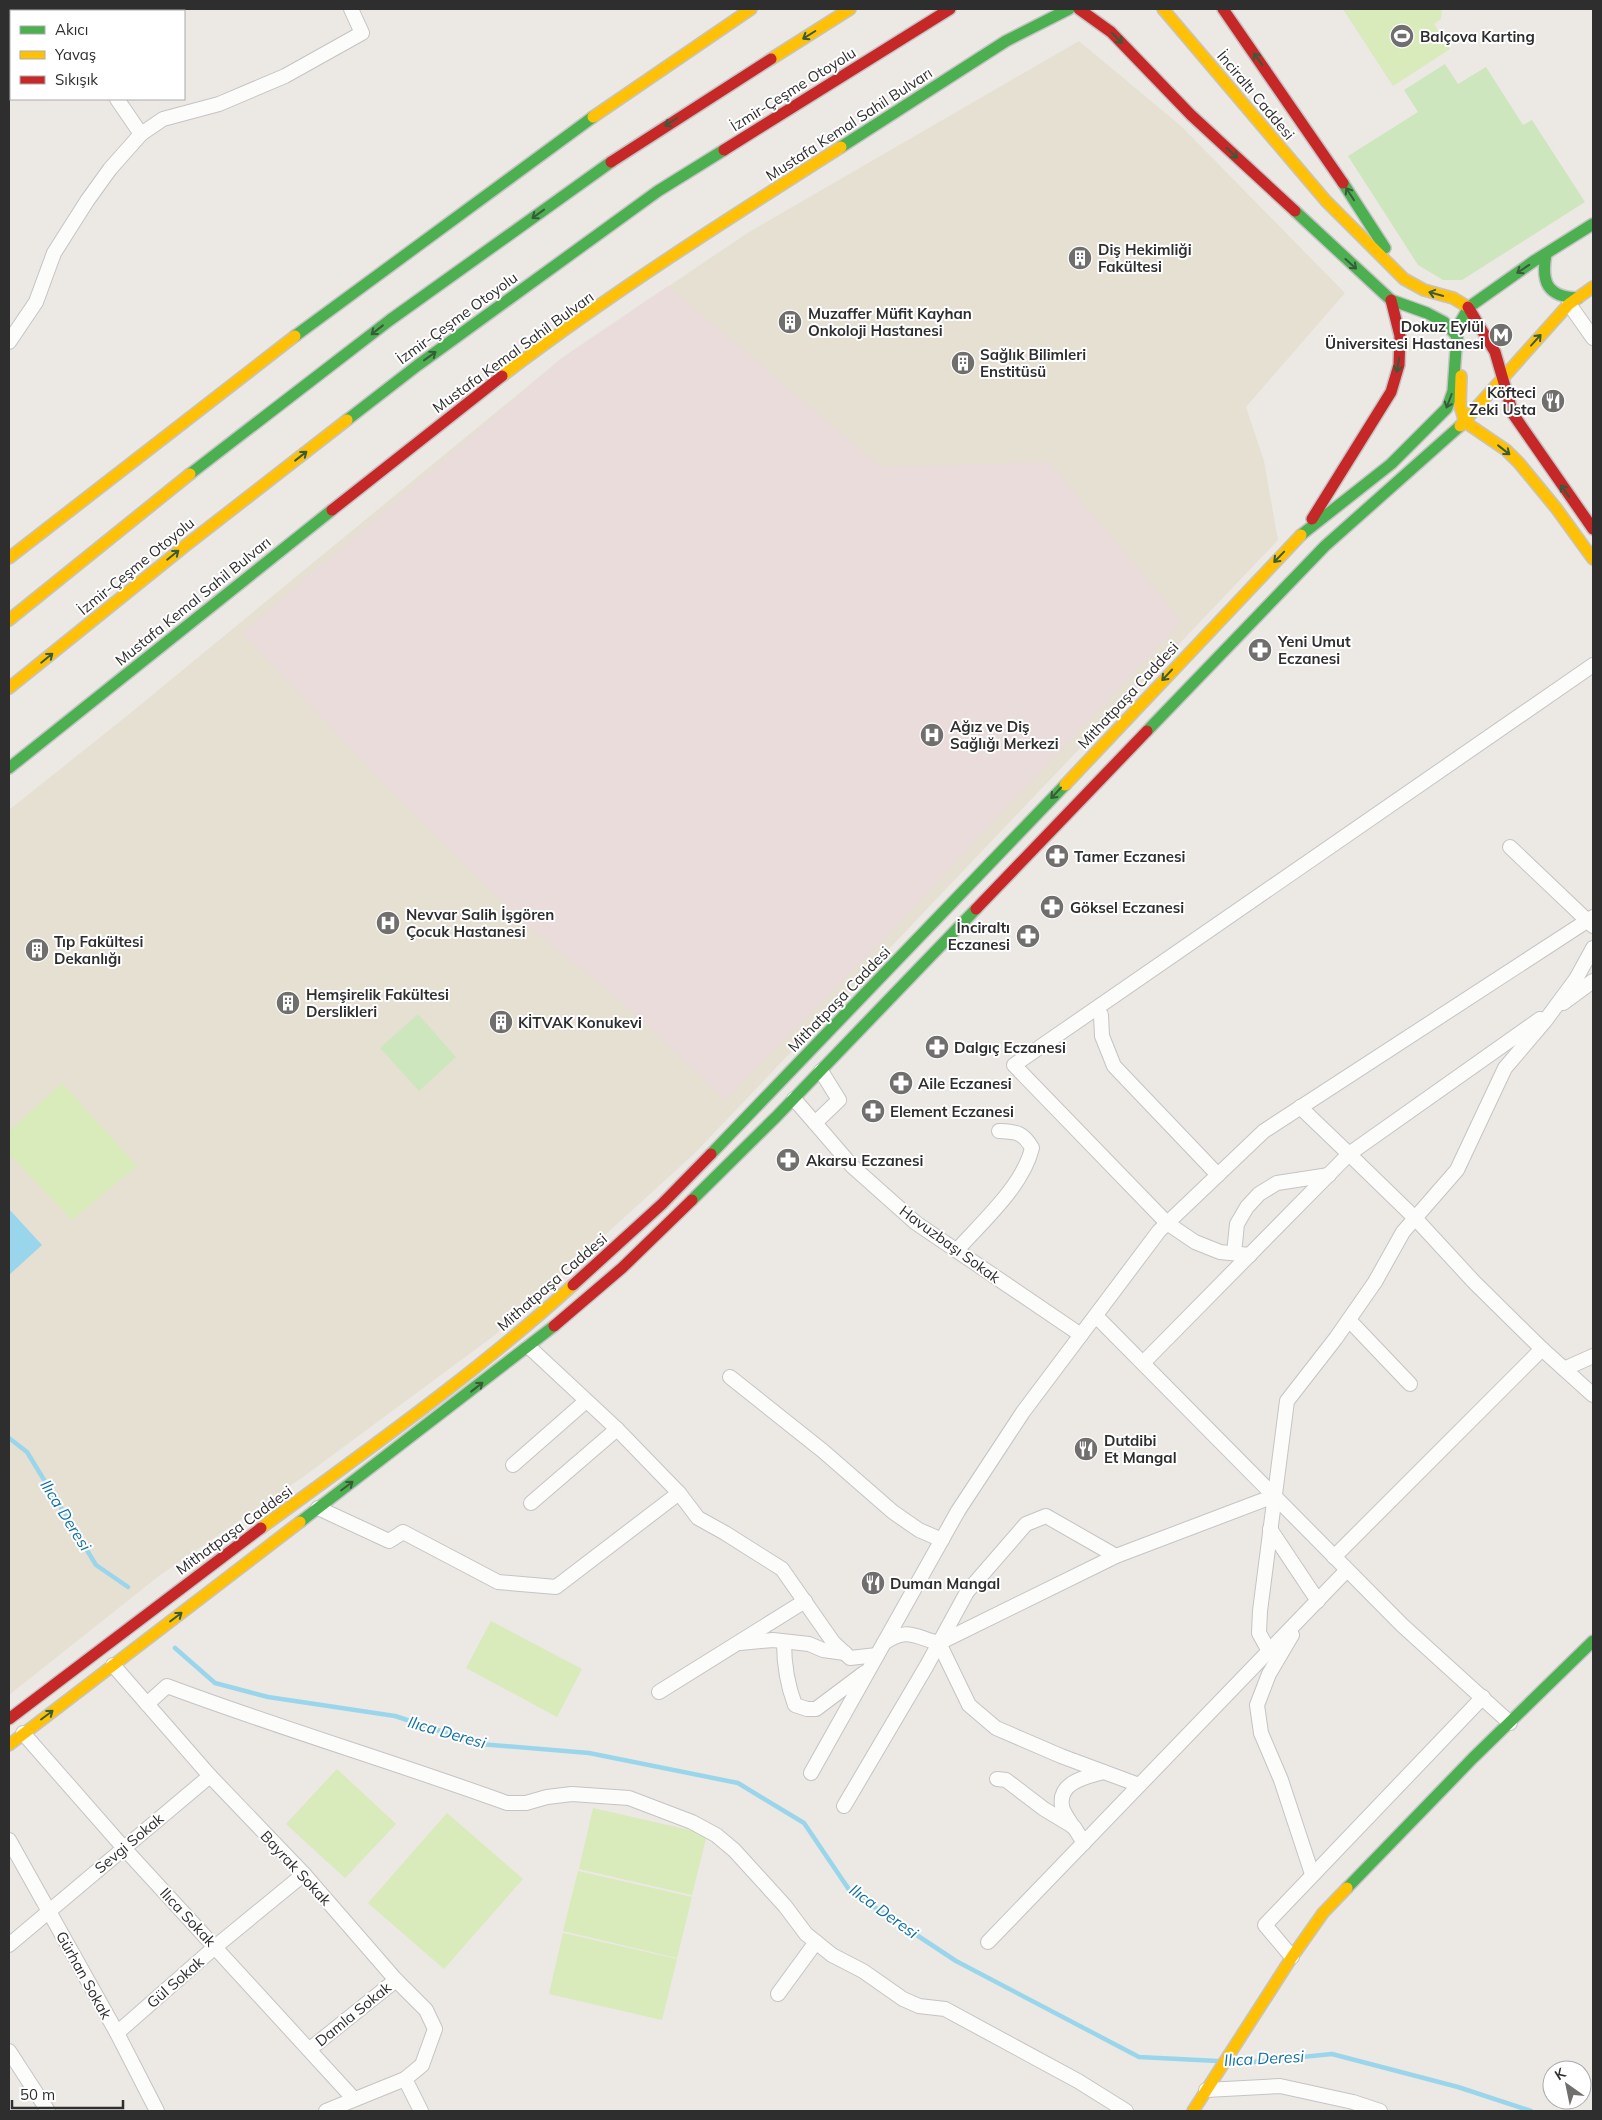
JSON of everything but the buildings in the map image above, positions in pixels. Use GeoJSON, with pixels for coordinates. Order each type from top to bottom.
{"type":"FeatureCollection","features":[{"type":"Feature","properties":{"kind":"main road"},"geometry":{"type":"LineString","coordinates":[[9,558],[259,362],[599,112],[751,9]]}},
{"type":"Feature","properties":{"kind":"main road"},"geometry":{"type":"LineString","coordinates":[[9,620],[155,502],[390,320],[629,149],[850,9]]}},
{"type":"Feature","properties":{"kind":"main road","name":"İzmir-Çeşme Otoyolu"},"geometry":{"type":"LineString","coordinates":[[9,688],[185,546],[411,371],[650,197],[950,9]]}},
{"type":"Feature","properties":{"kind":"main road","name":"Mustafa Kemal Sahil Bulvarı"},"geometry":{"type":"LineString","coordinates":[[9,768],[425,435],[536,350],[682,248],[1006,41],[1069,9]]}},
{"type":"Feature","properties":{"kind":"main road"},"geometry":{"type":"LineString","coordinates":[[1078,9],[1111,32],[1191,115],[1389,298],[1443,321],[1457,335],[1461,380],[1460,406],[1465,422],[1506,450],[1519,462],[1556,508],[1593,559]]}},
{"type":"Feature","properties":{"kind":"main road","name":"İnciraltı Caddesi"},"geometry":{"type":"LineString","coordinates":[[1163,9],[1326,201]]}},
{"type":"Feature","properties":{"kind":"main road"},"geometry":{"type":"LineString","coordinates":[[1223,9],[1321,149],[1404,279]]}},
{"type":"Feature","properties":{"kind":"main road"},"geometry":{"type":"LineString","coordinates":[[1325,546],[1304,532],[1379,414],[1390,392],[1399,365],[1400,336],[1389,298],[1354,247],[1326,201]]}},
{"type":"Feature","properties":{"kind":"main road"},"geometry":{"type":"LineString","coordinates":[[1326,201],[1404,279],[1424,290],[1453,298],[1469,307],[1495,352],[1514,414],[1538,452],[1593,529]]}},
{"type":"Feature","properties":{"kind":"main road"},"geometry":{"type":"LineString","coordinates":[[1469,307],[1593,224]]}},
{"type":"Feature","properties":{"kind":"main road"},"geometry":{"type":"LineString","coordinates":[[1546,254],[1543,265],[1547,286],[1559,297],[1574,301]]}},
{"type":"Feature","properties":{"kind":"main road"},"geometry":{"type":"LineString","coordinates":[[9,1745],[529,1347],[622,1268],[794,1099],[1325,546],[1465,422],[1503,376],[1574,301],[1593,286]]}},
{"type":"Feature","properties":{"kind":"main road","name":"Mithatpaşa Caddesi"},"geometry":{"type":"LineString","coordinates":[[9,1718],[211,1565],[430,1404],[532,1322],[662,1204],[967,888],[1304,532],[1391,464],[1447,408],[1453,390],[1457,335],[1460,324],[1469,307]]}},
{"type":"Feature","properties":{"kind":"main road"},"geometry":{"type":"LineString","coordinates":[[1193,2111],[1323,1912],[1473,1758],[1593,1641]]}},
{"type":"Feature","properties":{"kind":"street"},"geometry":{"type":"LineString","coordinates":[[9,342],[36,302],[54,253],[87,201],[110,169],[141,134],[163,118],[219,104],[285,76],[362,33],[351,9]]}},
{"type":"Feature","properties":{"kind":"street"},"geometry":{"type":"LineString","coordinates":[[118,100],[141,134]]}},
{"type":"Feature","properties":{"kind":"street"},"geometry":{"type":"LineString","coordinates":[[1574,301],[1593,338]]}},
{"type":"Feature","properties":{"kind":"street"},"geometry":{"type":"LineString","coordinates":[[1250,1255],[1220,1252],[1195,1242],[1167,1223],[1014,1066],[1593,665]]}},
{"type":"Feature","properties":{"kind":"street"},"geometry":{"type":"LineString","coordinates":[[811,1773],[958,1511],[1023,1412],[1159,1231],[1264,1131],[1464,999],[1591,921],[1510,847]]}},
{"type":"Feature","properties":{"kind":"street"},"geometry":{"type":"LineString","coordinates":[[1269,1651],[1259,1633],[1263,1579],[1287,1401],[1349,1320],[1375,1282],[1403,1232],[1457,1170],[1505,1068],[1576,979],[1593,948]]}},
{"type":"Feature","properties":{"kind":"street"},"geometry":{"type":"LineString","coordinates":[[1143,1363],[1349,1154],[1593,982]]}},
{"type":"Feature","properties":{"kind":"street"},"geometry":{"type":"LineString","coordinates":[[1095,1010],[1101,1015],[1102,1036],[1114,1066],[1218,1175]]}},
{"type":"Feature","properties":{"kind":"street"},"geometry":{"type":"LineString","coordinates":[[815,1123],[839,1100],[821,1071]]}},
{"type":"Feature","properties":{"kind":"street","name":"Havuzbaşı Sokak"},"geometry":{"type":"LineString","coordinates":[[794,1099],[852,1166],[916,1223],[1081,1335]]}},
{"type":"Feature","properties":{"kind":"street"},"geometry":{"type":"LineString","coordinates":[[1300,1107],[1415,1218],[1474,1282],[1542,1349],[1593,1395]]}},
{"type":"Feature","properties":{"kind":"street"},"geometry":{"type":"LineString","coordinates":[[957,1250],[1014,1186],[1028,1162],[1032,1148],[1025,1137],[1014,1132],[999,1131]]}},
{"type":"Feature","properties":{"kind":"street"},"geometry":{"type":"LineString","coordinates":[[1234,1254],[1237,1224],[1247,1207],[1259,1194],[1277,1183],[1329,1175]]}},
{"type":"Feature","properties":{"kind":"street"},"geometry":{"type":"LineString","coordinates":[[1096,1316],[1402,1625],[1510,1723]]}},
{"type":"Feature","properties":{"kind":"street"},"geometry":{"type":"LineString","coordinates":[[1349,1320],[1410,1384]]}},
{"type":"Feature","properties":{"kind":"street"},"geometry":{"type":"LineString","coordinates":[[529,1347],[617,1429],[679,1493],[698,1518],[725,1532],[782,1569],[833,1642],[850,1658],[877,1655]]}},
{"type":"Feature","properties":{"kind":"street"},"geometry":{"type":"LineString","coordinates":[[1334,1557],[1542,1349]]}},
{"type":"Feature","properties":{"kind":"street"},"geometry":{"type":"LineString","coordinates":[[1564,1370],[1593,1356]]}},
{"type":"Feature","properties":{"kind":"street"},"geometry":{"type":"LineString","coordinates":[[730,1378],[823,1451],[893,1512],[919,1530],[942,1540]]}},
{"type":"Feature","properties":{"kind":"street"},"geometry":{"type":"LineString","coordinates":[[512,1465],[586,1401]]}},
{"type":"Feature","properties":{"kind":"street"},"geometry":{"type":"LineString","coordinates":[[531,1502],[617,1429]]}},
{"type":"Feature","properties":{"kind":"street"},"geometry":{"type":"LineString","coordinates":[[318,1508],[389,1541],[403,1532],[498,1582],[556,1587],[679,1493]]}},
{"type":"Feature","properties":{"kind":"street"},"geometry":{"type":"LineString","coordinates":[[884,1643],[895,1635],[910,1634],[939,1643],[1116,1556],[1274,1496]]}},
{"type":"Feature","properties":{"kind":"street"},"geometry":{"type":"LineString","coordinates":[[844,1806],[967,1592],[1026,1524],[1046,1516],[1116,1556]]}},
{"type":"Feature","properties":{"kind":"street"},"geometry":{"type":"LineString","coordinates":[[1270,1529],[1318,1601]]}},
{"type":"Feature","properties":{"kind":"street"},"geometry":{"type":"LineString","coordinates":[[988,1942],[1347,1570]]}},
{"type":"Feature","properties":{"kind":"street"},"geometry":{"type":"LineString","coordinates":[[659,1692],[805,1601]]}},
{"type":"Feature","properties":{"kind":"street"},"geometry":{"type":"LineString","coordinates":[[1305,1614],[1268,1674],[1257,1705],[1262,1733],[1281,1780],[1312,1874]]}},
{"type":"Feature","properties":{"kind":"street"},"geometry":{"type":"LineString","coordinates":[[736,1643],[773,1640],[810,1644],[823,1650],[845,1653]]}},
{"type":"Feature","properties":{"kind":"street"},"geometry":{"type":"LineString","coordinates":[[784,1642],[784,1666],[795,1705],[807,1709],[816,1709],[868,1670]]}},
{"type":"Feature","properties":{"kind":"street"},"geometry":{"type":"LineString","coordinates":[[939,1643],[969,1705],[996,1728],[1102,1772],[1140,1785]]}},
{"type":"Feature","properties":{"kind":"street","name":"Bayrak Sokak"},"geometry":{"type":"LineString","coordinates":[[113,1665],[210,1776],[304,1874],[396,1980],[426,2010],[436,2029],[422,2065],[405,2079]]}},
{"type":"Feature","properties":{"kind":"street"},"geometry":{"type":"LineString","coordinates":[[147,1704],[167,1686],[243,1714],[507,1803],[526,1803],[546,1797],[572,1794],[629,1798],[692,1822],[716,1835],[734,1850],[785,1906],[806,1934],[832,1955],[863,1971],[903,1999],[919,2006],[946,2009],[1078,2082],[1126,2111]]}},
{"type":"Feature","properties":{"kind":"street"},"geometry":{"type":"LineString","coordinates":[[1292,1957],[1265,1925],[1482,1697]]}},
{"type":"Feature","properties":{"kind":"street","name":"Ilıca Sokak"},"geometry":{"type":"LineString","coordinates":[[23,1733],[123,1847],[354,2099]]}},
{"type":"Feature","properties":{"kind":"street"},"geometry":{"type":"LineString","coordinates":[[1084,1843],[1062,1806],[1064,1792],[1073,1782],[1102,1772]]}},
{"type":"Feature","properties":{"kind":"street","name":"Sevgi Sokak"},"geometry":{"type":"LineString","coordinates":[[9,1945],[123,1847],[210,1776]]}},
{"type":"Feature","properties":{"kind":"street"},"geometry":{"type":"LineString","coordinates":[[997,1779],[1006,1780],[1044,1809],[1074,1827]]}},
{"type":"Feature","properties":{"kind":"street","name":"Gürhan Sokak"},"geometry":{"type":"LineString","coordinates":[[9,1840],[117,2033],[157,2111]]}},
{"type":"Feature","properties":{"kind":"street","name":"Gül Sokak"},"geometry":{"type":"LineString","coordinates":[[117,2033],[215,1947],[304,1874]]}},
{"type":"Feature","properties":{"kind":"street"},"geometry":{"type":"LineString","coordinates":[[778,1994],[816,1942]]}},
{"type":"Feature","properties":{"kind":"street","name":"Damla Sokak"},"geometry":{"type":"LineString","coordinates":[[310,2049],[396,1980]]}},
{"type":"Feature","properties":{"kind":"street"},"geometry":{"type":"LineString","coordinates":[[9,2051],[48,2111]]}},
{"type":"Feature","properties":{"kind":"street"},"geometry":{"type":"LineString","coordinates":[[326,2111],[405,2079],[421,2111]]}},
{"type":"Feature","properties":{"kind":"street"},"geometry":{"type":"LineString","coordinates":[[1208,2087],[1280,2086],[1354,2102],[1380,2111]]}},
{"type":"Feature","properties":{"kind":"shaded area"},"geometry":{"type":"Polygon","coordinates":[[[1079,41],[1181,126],[1345,293],[1246,407],[1264,461],[1278,540],[694,1154],[495,1335],[303,1477],[159,1576],[9,1695],[9,810],[128,715],[562,358],[749,232],[1079,41]]]}},
{"type":"Feature","properties":{"kind":"shaded area"},"geometry":{"type":"Polygon","coordinates":[[[668,286],[881,467],[1049,462],[1182,621],[880,943],[725,1100],[625,1005],[523,922],[386,786],[242,633],[562,358],[668,286]]]}},
{"type":"Feature","properties":{"kind":"green space","name":"Balçova Karting"},"geometry":{"type":"Polygon","coordinates":[[[1343,9],[1442,9],[1441,19],[1434,24],[1450,49],[1393,86],[1343,9]]]}},
{"type":"Feature","properties":{"kind":"green space"},"geometry":{"type":"Polygon","coordinates":[[[1445,64],[1458,84],[1486,67],[1523,125],[1532,120],[1585,202],[1462,280],[1443,280],[1418,265],[1348,156],[1418,112],[1404,90],[1445,64]]]}},
{"type":"Feature","properties":{"kind":"green space"},"geometry":{"type":"Polygon","coordinates":[[[418,1014],[456,1057],[419,1091],[380,1048],[418,1014]]]}},
{"type":"Feature","properties":{"kind":"green space"},"geometry":{"type":"Polygon","coordinates":[[[62,1083],[137,1166],[72,1220],[9,1154],[9,1131],[62,1083]]]}},
{"type":"Feature","properties":{"kind":"green space"},"geometry":{"type":"Polygon","coordinates":[[[491,1621],[582,1669],[557,1717],[466,1668],[491,1621]]]}},
{"type":"Feature","properties":{"kind":"green space"},"geometry":{"type":"Polygon","coordinates":[[[337,1769],[396,1824],[345,1878],[286,1824],[337,1769]]]}},
{"type":"Feature","properties":{"kind":"green space"},"geometry":{"type":"Polygon","coordinates":[[[593,1808],[707,1834],[692,1895],[579,1869],[593,1808]]]}},
{"type":"Feature","properties":{"kind":"green space"},"geometry":{"type":"Polygon","coordinates":[[[447,1813],[523,1879],[444,1969],[368,1903],[447,1813]]]}},
{"type":"Feature","properties":{"kind":"green space"},"geometry":{"type":"Polygon","coordinates":[[[578,1871],[692,1897],[677,1958],[563,1931],[578,1871]]]}},
{"type":"Feature","properties":{"kind":"green space"},"geometry":{"type":"Polygon","coordinates":[[[563,1933],[677,1959],[662,2020],[549,1994],[563,1933]]]}},
{"type":"Feature","properties":{"kind":"water"},"geometry":{"type":"Polygon","coordinates":[[[9,1209],[42,1245],[9,1275],[9,1209]]]}},
{"type":"Feature","properties":{"kind":"waterway","name":"Ilıca Deresi"},"geometry":{"type":"LineString","coordinates":[[9,1438],[27,1452],[96,1565],[128,1587]]}},
{"type":"Feature","properties":{"kind":"waterway","name":"Ilıca Deresi"},"geometry":{"type":"LineString","coordinates":[[175,1648],[215,1683],[268,1697],[395,1716],[480,1744],[589,1753],[738,1783],[804,1823],[850,1891],[956,1961],[1139,2057],[1218,2061]]}},
{"type":"Feature","properties":{"kind":"waterway","name":"Ilıca Deresi"},"geometry":{"type":"LineString","coordinates":[[1231,2062],[1243,2063],[1332,2054],[1458,2087],[1531,2111]]}},
{"type":"Feature","properties":{"kind":"traffic: fast"},"geometry":{"type":"LineString","coordinates":[[841,147],[1006,41],[1069,9]]}},
{"type":"Feature","properties":{"kind":"traffic: fast"},"geometry":{"type":"LineString","coordinates":[[295,336],[593,117]]}},
{"type":"Feature","properties":{"kind":"traffic: fast"},"geometry":{"type":"LineString","coordinates":[[347,420],[418,365],[658,191],[724,150]]}},
{"type":"Feature","properties":{"kind":"traffic: fast"},"geometry":{"type":"LineString","coordinates":[[190,474],[390,320],[611,162]]}},
{"type":"Feature","properties":{"kind":"traffic: fast"},"geometry":{"type":"LineString","coordinates":[[1343,183],[1385,248]]}},
{"type":"Feature","properties":{"kind":"traffic: fast"},"geometry":{"type":"LineString","coordinates":[[1295,211],[1391,300],[1427,313],[1444,322],[1457,336],[1458,347]]}},
{"type":"Feature","properties":{"kind":"traffic: fast"},"geometry":{"type":"LineString","coordinates":[[1301,535],[1391,464],[1447,408],[1453,391],[1457,335],[1460,323],[1469,307],[1534,261],[1593,224]]}},
{"type":"Feature","properties":{"kind":"traffic: fast"},"geometry":{"type":"LineString","coordinates":[[1546,254],[1545,273],[1548,286],[1559,295],[1578,298]]}},
{"type":"Feature","properties":{"kind":"traffic: fast"},"geometry":{"type":"LineString","coordinates":[[1147,731],[1325,546],[1460,426]]}},
{"type":"Feature","properties":{"kind":"traffic: fast"},"geometry":{"type":"LineString","coordinates":[[9,768],[332,510]]}},
{"type":"Feature","properties":{"kind":"traffic: fast"},"geometry":{"type":"LineString","coordinates":[[711,1154],[1065,785]]}},
{"type":"Feature","properties":{"kind":"traffic: fast"},"geometry":{"type":"LineString","coordinates":[[692,1200],[776,1117],[976,909]]}},
{"type":"Feature","properties":{"kind":"traffic: fast"},"geometry":{"type":"LineString","coordinates":[[300,1522],[554,1326]]}},
{"type":"Feature","properties":{"kind":"traffic: fast"},"geometry":{"type":"LineString","coordinates":[[1347,1888],[1473,1758],[1593,1641]]}},
{"type":"Feature","properties":{"kind":"traffic: slow"},"geometry":{"type":"LineString","coordinates":[[593,117],[751,9]]}},
{"type":"Feature","properties":{"kind":"traffic: slow"},"geometry":{"type":"LineString","coordinates":[[771,59],[850,9]]}},
{"type":"Feature","properties":{"kind":"traffic: slow"},"geometry":{"type":"LineString","coordinates":[[1163,9],[1326,201],[1404,279],[1424,290],[1453,298],[1468,307]]}},
{"type":"Feature","properties":{"kind":"traffic: slow"},"geometry":{"type":"LineString","coordinates":[[502,376],[627,286],[841,147]]}},
{"type":"Feature","properties":{"kind":"traffic: slow"},"geometry":{"type":"LineString","coordinates":[[1460,426],[1569,304],[1593,287]]}},
{"type":"Feature","properties":{"kind":"traffic: slow"},"geometry":{"type":"LineString","coordinates":[[9,558],[295,336]]}},
{"type":"Feature","properties":{"kind":"traffic: slow"},"geometry":{"type":"LineString","coordinates":[[1461,376],[1460,406],[1465,422],[1506,450],[1519,463],[1556,508],[1593,559]]}},
{"type":"Feature","properties":{"kind":"traffic: slow"},"geometry":{"type":"LineString","coordinates":[[9,688],[185,546],[347,420]]}},
{"type":"Feature","properties":{"kind":"traffic: slow"},"geometry":{"type":"LineString","coordinates":[[9,620],[190,474]]}},
{"type":"Feature","properties":{"kind":"traffic: slow"},"geometry":{"type":"LineString","coordinates":[[1065,785],[1301,535]]}},
{"type":"Feature","properties":{"kind":"traffic: slow"},"geometry":{"type":"LineString","coordinates":[[261,1528],[498,1350],[573,1285]]}},
{"type":"Feature","properties":{"kind":"traffic: slow"},"geometry":{"type":"LineString","coordinates":[[9,1745],[300,1522]]}},
{"type":"Feature","properties":{"kind":"traffic: slow"},"geometry":{"type":"LineString","coordinates":[[1193,2111],[1292,1957],[1323,1913],[1347,1888]]}},
{"type":"Feature","properties":{"kind":"traffic: jam"},"geometry":{"type":"LineString","coordinates":[[724,150],[950,9]]}},
{"type":"Feature","properties":{"kind":"traffic: jam"},"geometry":{"type":"LineString","coordinates":[[1079,9],[1111,32],[1191,115],[1295,211]]}},
{"type":"Feature","properties":{"kind":"traffic: jam"},"geometry":{"type":"LineString","coordinates":[[1223,9],[1343,183]]}},
{"type":"Feature","properties":{"kind":"traffic: jam"},"geometry":{"type":"LineString","coordinates":[[611,162],[771,59]]}},
{"type":"Feature","properties":{"kind":"traffic: jam"},"geometry":{"type":"LineString","coordinates":[[1312,519],[1391,392],[1399,365],[1400,336],[1391,300]]}},
{"type":"Feature","properties":{"kind":"traffic: jam"},"geometry":{"type":"LineString","coordinates":[[1468,307],[1495,352],[1513,414],[1593,529]]}},
{"type":"Feature","properties":{"kind":"traffic: jam"},"geometry":{"type":"LineString","coordinates":[[332,510],[502,376]]}},
{"type":"Feature","properties":{"kind":"traffic: jam"},"geometry":{"type":"LineString","coordinates":[[976,909],[1147,731]]}},
{"type":"Feature","properties":{"kind":"traffic: jam"},"geometry":{"type":"LineString","coordinates":[[573,1285],[662,1204],[711,1154]]}},
{"type":"Feature","properties":{"kind":"traffic: jam"},"geometry":{"type":"LineString","coordinates":[[554,1326],[622,1268],[692,1200]]}},
{"type":"Feature","properties":{"kind":"traffic: jam"},"geometry":{"type":"LineString","coordinates":[[9,1719],[261,1528]]}},
{"type":"Feature","properties":{"kind":"place","name":"Balçova Karting"},"geometry":{"type":"Point","coordinates":[1402,36]}},
{"type":"Feature","properties":{"kind":"place","name":"Diş Hekimliği Fakültesi"},"geometry":{"type":"Point","coordinates":[1080,258]}},
{"type":"Feature","properties":{"kind":"place","name":"Muzaffer Müfit Kayhan Onkoloji Hastanesi"},"geometry":{"type":"Point","coordinates":[790,322]}},
{"type":"Feature","properties":{"kind":"place","name":"Dokuz Eylül Üniversitesi Hastanesi"},"geometry":{"type":"Point","coordinates":[1501,335]}},
{"type":"Feature","properties":{"kind":"place","name":"Sağlık Bilimleri Enstitüsü"},"geometry":{"type":"Point","coordinates":[963,363]}},
{"type":"Feature","properties":{"kind":"place","name":"Köfteci Zeki Usta"},"geometry":{"type":"Point","coordinates":[1553,401]}},
{"type":"Feature","properties":{"kind":"place","name":"Yeni Umut Eczanesi"},"geometry":{"type":"Point","coordinates":[1260,650]}},
{"type":"Feature","properties":{"kind":"place","name":"Ağız ve Diş Sağlığı Merkezi"},"geometry":{"type":"Point","coordinates":[932,735]}},
{"type":"Feature","properties":{"kind":"place","name":"Tamer Eczanesi"},"geometry":{"type":"Point","coordinates":[1057,856]}},
{"type":"Feature","properties":{"kind":"place","name":"Göksel Eczanesi"},"geometry":{"type":"Point","coordinates":[1052,907]}},
{"type":"Feature","properties":{"kind":"place","name":"Nevvar Salih İşgören Çocuk Hastanesi"},"geometry":{"type":"Point","coordinates":[388,923]}},
{"type":"Feature","properties":{"kind":"place","name":"İnciraltı Eczanesi"},"geometry":{"type":"Point","coordinates":[1028,936]}},
{"type":"Feature","properties":{"kind":"place","name":"Tıp Fakültesi Dekanlığı"},"geometry":{"type":"Point","coordinates":[37,950]}},
{"type":"Feature","properties":{"kind":"place","name":"Hemşirelik Fakültesi Derslikleri"},"geometry":{"type":"Point","coordinates":[288,1003]}},
{"type":"Feature","properties":{"kind":"place","name":"KİTVAK Konukevi"},"geometry":{"type":"Point","coordinates":[501,1022]}},
{"type":"Feature","properties":{"kind":"place","name":"Dalgıç Eczanesi"},"geometry":{"type":"Point","coordinates":[937,1047]}},
{"type":"Feature","properties":{"kind":"place","name":"Aile Eczanesi"},"geometry":{"type":"Point","coordinates":[901,1083]}},
{"type":"Feature","properties":{"kind":"place","name":"Element Eczanesi"},"geometry":{"type":"Point","coordinates":[873,1111]}},
{"type":"Feature","properties":{"kind":"place","name":"Akarsu Eczanesi"},"geometry":{"type":"Point","coordinates":[788,1160]}},
{"type":"Feature","properties":{"kind":"place","name":"Dutdibi Et Mangal"},"geometry":{"type":"Point","coordinates":[1086,1449]}},
{"type":"Feature","properties":{"kind":"place","name":"Duman Mangal"},"geometry":{"type":"Point","coordinates":[873,1583]}}]}
